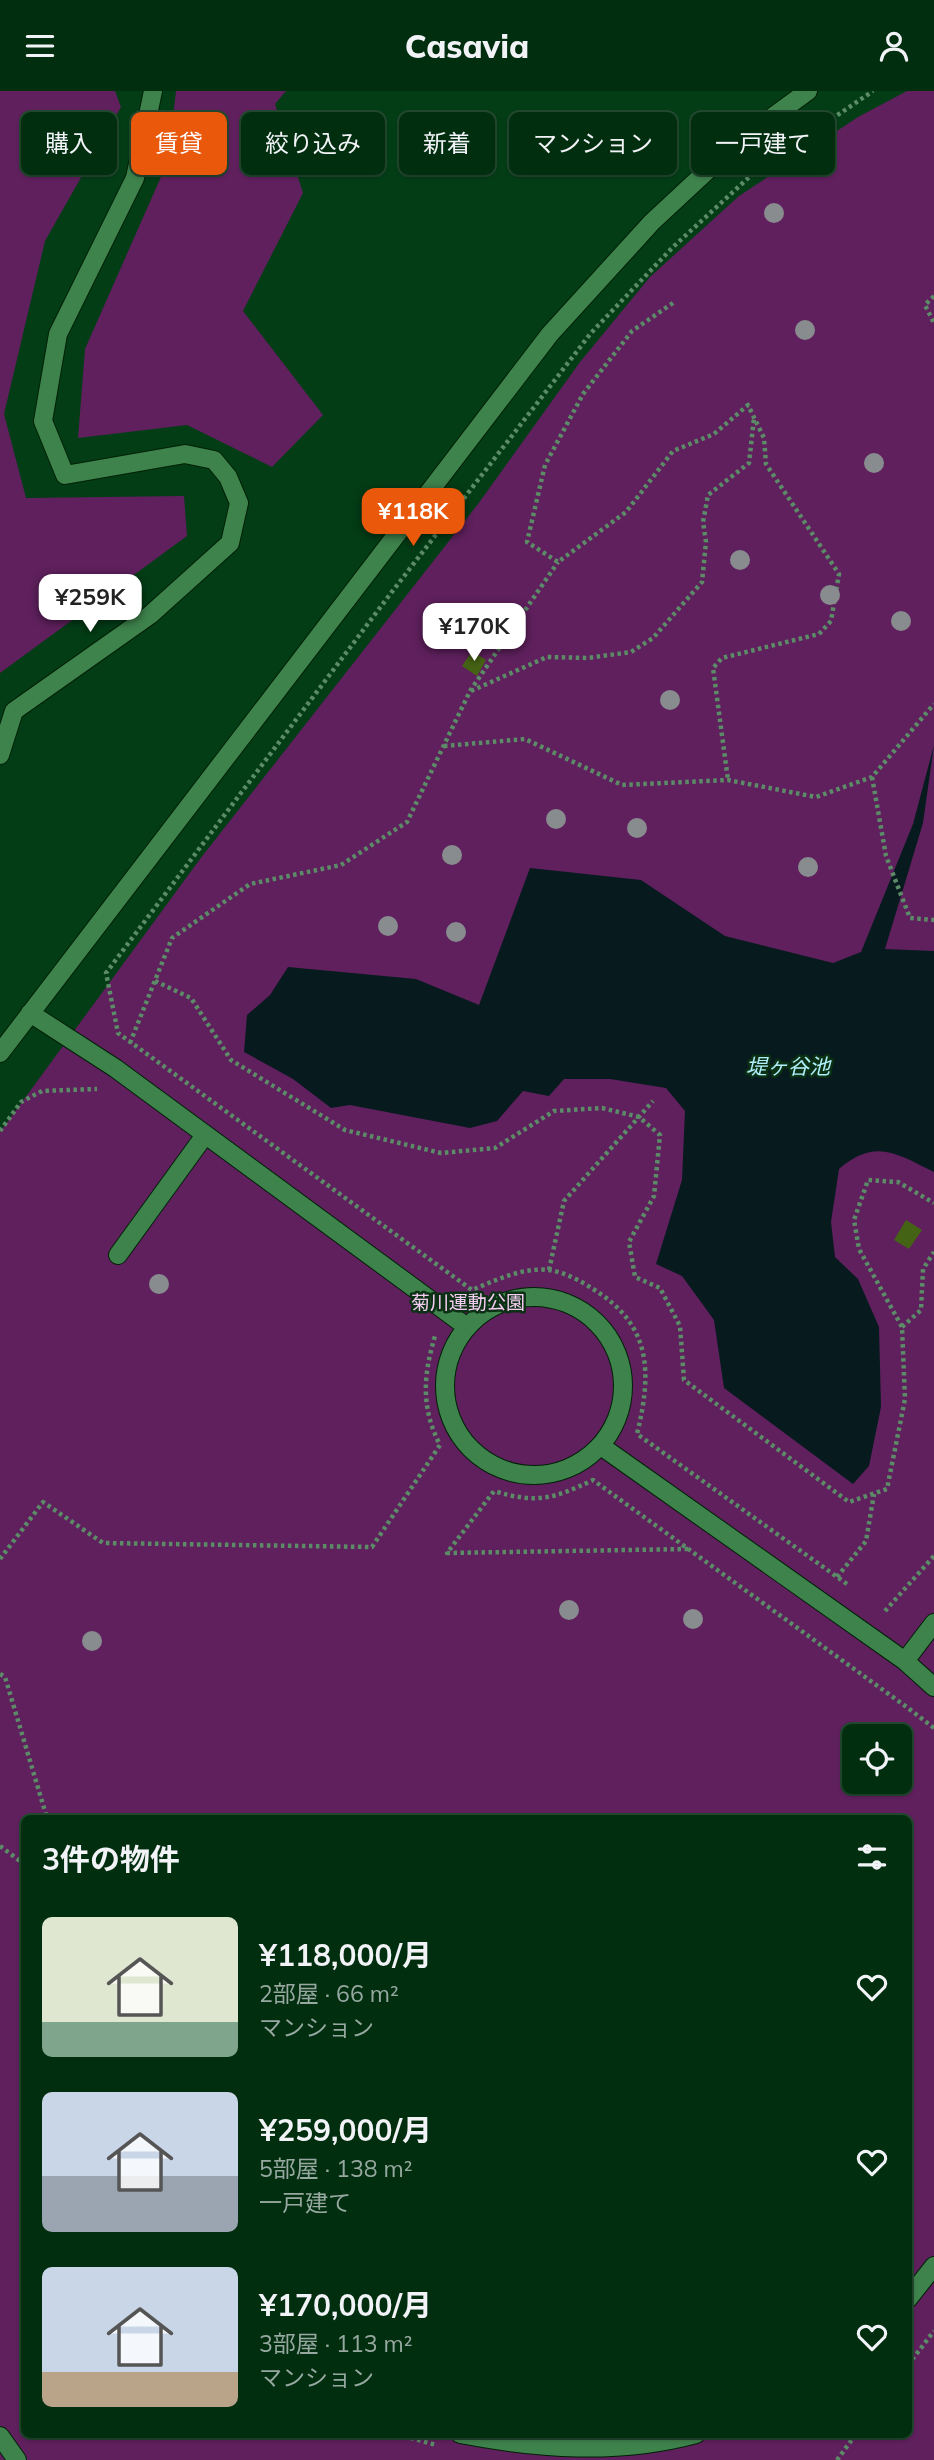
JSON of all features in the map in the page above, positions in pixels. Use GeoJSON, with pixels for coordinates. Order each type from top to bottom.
{"type":"FeatureCollection","features":[{"type":"Feature","properties":{"kind":"street"},"geometry":{"type":"LineString","coordinates":[[0,755],[14,711],[150,615],[230,543],[239,503],[228,477],[214,460],[186,454],[65,475],[43,421],[58,334],[135,178],[153,91]]}},
{"type":"Feature","properties":{"kind":"street"},"geometry":{"type":"LineString","coordinates":[[0,1053],[550,334],[662,213],[737,143],[808,91]]}},
{"type":"Feature","properties":{"kind":"street"},"geometry":{"type":"LineString","coordinates":[[30,1013],[115,1068],[467,1327]]}},
{"type":"Feature","properties":{"kind":"street"},"geometry":{"type":"LineString","coordinates":[[118,1255],[205,1135]]}},
{"type":"Feature","properties":{"kind":"street"},"geometry":{"type":"LineString","coordinates":[[542,1296],[570,1303],[594,1318],[611,1340],[622,1367],[623,1395],[616,1422],[601,1446],[579,1464],[566,1469],[525,1475],[498,1468],[475,1453],[457,1431],[447,1405],[445,1378],[452,1350],[467,1327],[488,1309],[514,1298],[542,1296]]}},
{"type":"Feature","properties":{"kind":"street"},"geometry":{"type":"LineString","coordinates":[[601,1446],[905,1661],[934,1687]]}},
{"type":"Feature","properties":{"kind":"street"},"geometry":{"type":"LineString","coordinates":[[905,1661],[934,1623]]}},
{"type":"Feature","properties":{"kind":"street"},"geometry":{"type":"LineString","coordinates":[[912,2294],[934,2266]]}},
{"type":"Feature","properties":{"kind":"street"},"geometry":{"type":"LineString","coordinates":[[0,2436],[17,2460]]}},
{"type":"Feature","properties":{"kind":"street"},"geometry":{"type":"LineString","coordinates":[[486,2438],[544,2447],[607,2448],[682,2438]]}},
{"type":"Feature","properties":{"kind":"path"},"geometry":{"type":"LineString","coordinates":[[857,1591],[637,1434],[646,1397],[647,1374],[643,1350],[616,1303],[581,1281],[549,1270],[510,1274],[472,1290],[118,1033],[106,974],[388,597],[591,333],[673,247],[758,169],[873,91]]}},
{"type":"Feature","properties":{"kind":"path"},"geometry":{"type":"LineString","coordinates":[[934,296],[925,305],[934,323]]}},
{"type":"Feature","properties":{"kind":"path"},"geometry":{"type":"LineString","coordinates":[[558,562],[527,542],[545,465],[583,394],[632,331],[673,303]]}},
{"type":"Feature","properties":{"kind":"path"},"geometry":{"type":"LineString","coordinates":[[115,1068],[131,1041],[172,938],[250,884],[341,865],[407,822],[470,691],[558,562],[626,512],[673,451],[714,434],[748,405],[764,437],[766,464],[839,574],[831,621],[819,634],[722,658],[713,668],[727,780]]}},
{"type":"Feature","properties":{"kind":"path"},"geometry":{"type":"LineString","coordinates":[[470,691],[547,657],[588,658],[631,652],[653,638],[702,582],[706,542],[703,522],[708,495],[750,463],[754,417]]}},
{"type":"Feature","properties":{"kind":"path"},"geometry":{"type":"LineString","coordinates":[[443,746],[525,739],[622,785],[727,780],[816,797],[872,777],[934,704]]}},
{"type":"Feature","properties":{"kind":"path"},"geometry":{"type":"LineString","coordinates":[[872,777],[886,856],[910,918],[934,920]]}},
{"type":"Feature","properties":{"kind":"path"},"geometry":{"type":"LineString","coordinates":[[155,981],[191,998],[230,1060],[345,1130],[441,1153],[495,1148],[555,1111],[602,1108],[639,1117],[660,1135],[654,1196],[629,1242],[635,1277],[660,1288],[680,1326],[684,1380],[849,1502],[887,1489],[905,1399],[902,1328],[859,1249],[854,1220],[868,1180],[898,1182],[934,1203]]}},
{"type":"Feature","properties":{"kind":"path"},"geometry":{"type":"LineString","coordinates":[[0,1131],[21,1102],[42,1091],[101,1089]]}},
{"type":"Feature","properties":{"kind":"path"},"geometry":{"type":"LineString","coordinates":[[549,1270],[564,1201],[653,1101]]}},
{"type":"Feature","properties":{"kind":"path"},"geometry":{"type":"LineString","coordinates":[[902,1328],[920,1310],[923,1269],[934,1252]]}},
{"type":"Feature","properties":{"kind":"path"},"geometry":{"type":"LineString","coordinates":[[0,1559],[43,1502],[103,1543],[372,1547],[440,1445],[428,1422],[423,1384],[436,1334],[425,1326]]}},
{"type":"Feature","properties":{"kind":"path"},"geometry":{"type":"LineString","coordinates":[[688,1549],[447,1553],[494,1491],[522,1500],[555,1498],[593,1480],[688,1549],[934,1728]]}},
{"type":"Feature","properties":{"kind":"path"},"geometry":{"type":"LineString","coordinates":[[837,1577],[866,1541],[874,1493]]}},
{"type":"Feature","properties":{"kind":"path"},"geometry":{"type":"LineString","coordinates":[[877,1605],[886,1613],[934,1556]]}},
{"type":"Feature","properties":{"kind":"path"},"geometry":{"type":"LineString","coordinates":[[0,1674],[5,1677],[46,1815]]}},
{"type":"Feature","properties":{"kind":"path"},"geometry":{"type":"LineString","coordinates":[[0,1846],[21,1862]]}},
{"type":"Feature","properties":{"kind":"path"},"geometry":{"type":"LineString","coordinates":[[912,2360],[934,2331]]}},
{"type":"Feature","properties":{"kind":"path"},"geometry":{"type":"LineString","coordinates":[[837,2460],[853,2438]]}},
{"type":"Feature","properties":{"kind":"green space"},"geometry":{"type":"Polygon","coordinates":[[[0,91],[115,91],[121,107],[117,114],[21,112],[21,175],[82,175],[45,241],[4,414],[26,498],[184,496],[187,536],[0,673],[0,91]]]}},
{"type":"Feature","properties":{"kind":"green space"},"geometry":{"type":"Polygon","coordinates":[[[176,91],[286,91],[275,104],[278,112],[241,112],[241,175],[297,175],[303,193],[243,311],[323,415],[272,467],[187,425],[78,438],[85,349],[162,175],[227,175],[227,112],[174,112],[176,91]]]}},
{"type":"Feature","properties":{"kind":"green space","name":"菊川運動公園"},"geometry":{"type":"Polygon","coordinates":[[[907,91],[934,91],[934,2460],[0,2460],[0,1132],[200,859],[478,504],[580,362],[650,277],[739,196],[771,175],[835,175],[835,132],[858,117],[907,91]]]}},
{"type":"Feature","properties":{"kind":"water","name":"堤ヶ谷池"},"geometry":{"type":"Polygon","coordinates":[[[934,745],[923,823],[885,949],[934,951],[934,1172],[886,1152],[875,1151],[852,1159],[839,1169],[831,1222],[835,1257],[858,1279],[879,1327],[881,1407],[869,1466],[853,1484],[724,1388],[714,1320],[682,1276],[656,1264],[682,1180],[685,1111],[666,1088],[610,1079],[564,1079],[549,1096],[523,1091],[497,1121],[470,1128],[350,1105],[331,1108],[293,1079],[244,1052],[247,1015],[270,995],[288,967],[416,979],[479,1005],[530,868],[641,880],[725,936],[833,963],[861,952],[913,824],[934,745]]]}},
{"type":"Feature","properties":{"kind":"building"},"geometry":{"type":"Polygon","coordinates":[[[472,651],[486,660],[477,676],[462,666],[472,651]]]}},
{"type":"Feature","properties":{"kind":"building"},"geometry":{"type":"Polygon","coordinates":[[[906,1220],[922,1230],[909,1249],[894,1240],[906,1220]]]}}]}
